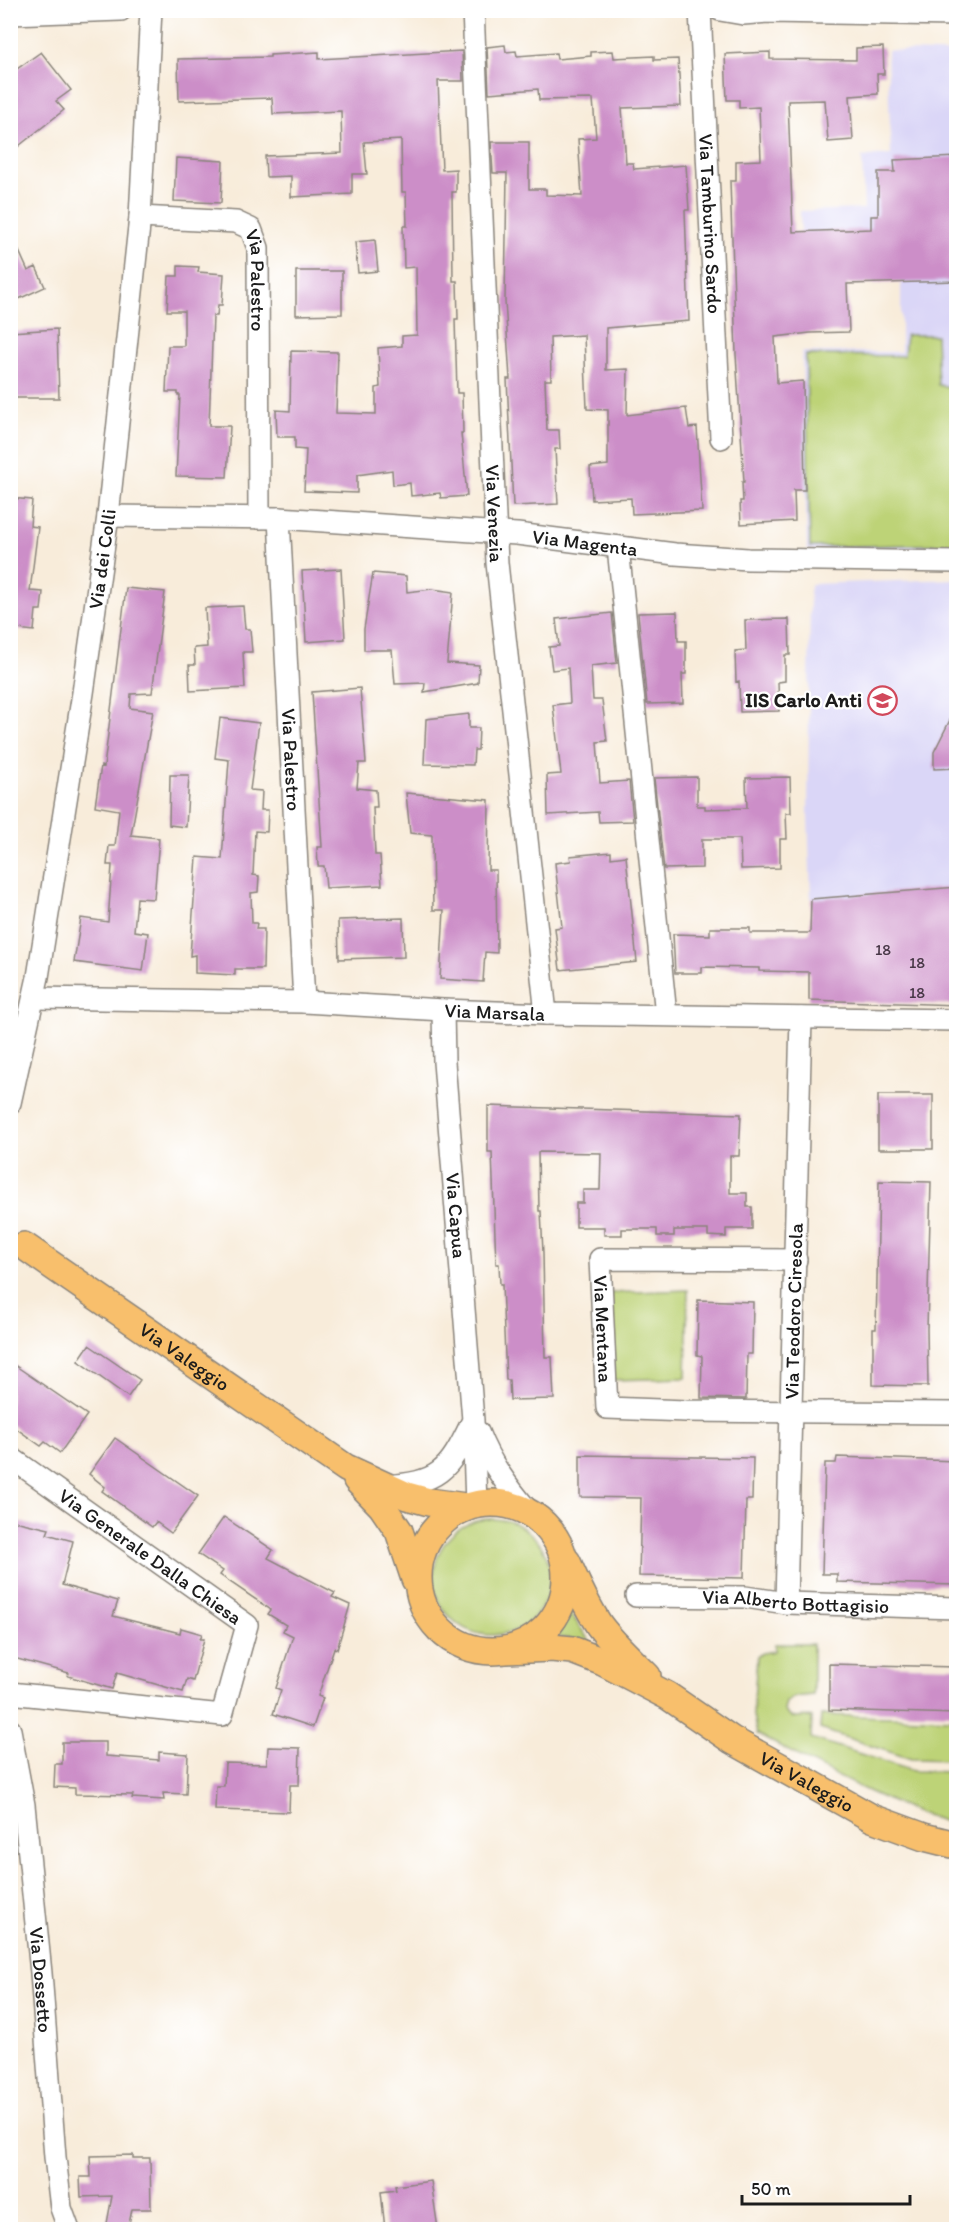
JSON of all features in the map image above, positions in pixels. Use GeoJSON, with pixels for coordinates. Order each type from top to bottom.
{"type":"FeatureCollection","features":[{"type":"Feature","properties":{"kind":"main road","name":"Via Valeggio"},"geometry":{"type":"LineString","coordinates":[[24,1246],[346,1468],[383,1486],[429,1502],[471,1505]]}},
{"type":"Feature","properties":{"kind":"main road","name":"Via Valeggio"},"geometry":{"type":"LineString","coordinates":[[346,1468],[382,1506],[399,1531],[418,1587]]}},
{"type":"Feature","properties":{"kind":"main road"},"geometry":{"type":"LineString","coordinates":[[494,1502],[512,1505],[529,1512],[550,1530],[557,1541],[565,1563],[566,1586],[559,1609],[546,1628],[528,1642],[506,1650],[482,1651],[459,1644],[439,1630],[425,1610],[418,1587],[418,1567],[423,1547],[433,1530],[448,1516],[471,1505],[494,1502]]}},
{"type":"Feature","properties":{"kind":"main road","name":"Via Valeggio"},"geometry":{"type":"LineString","coordinates":[[557,1541],[587,1605],[600,1626],[668,1696]]}},
{"type":"Feature","properties":{"kind":"main road","name":"Via Valeggio"},"geometry":{"type":"LineString","coordinates":[[506,1650],[551,1648],[572,1650],[603,1662],[668,1696],[732,1740],[872,1818],[924,1837],[957,1845]]}},
{"type":"Feature","properties":{"kind":"street"},"geometry":{"type":"LineString","coordinates":[[10,14],[121,10]]}},
{"type":"Feature","properties":{"kind":"street","name":"Via dei Colli"},"geometry":{"type":"LineString","coordinates":[[10,1103],[35,998],[108,516],[140,217],[152,10]]}},
{"type":"Feature","properties":{"kind":"street","name":"Via Venezia"},"geometry":{"type":"LineString","coordinates":[[473,10],[495,533],[546,1014]]}},
{"type":"Feature","properties":{"kind":"street","name":"Via Tamburino Sardo"},"geometry":{"type":"LineString","coordinates":[[700,10],[721,438]]}},
{"type":"Feature","properties":{"kind":"street"},"geometry":{"type":"LineString","coordinates":[[720,10],[743,14],[768,11],[957,15]]}},
{"type":"Feature","properties":{"kind":"street","name":"Via Palestro"},"geometry":{"type":"LineString","coordinates":[[140,217],[236,222],[251,229],[258,248],[269,518],[304,1002]]}},
{"type":"Feature","properties":{"kind":"street","name":"Via Magenta"},"geometry":{"type":"LineString","coordinates":[[108,516],[269,518],[495,533],[675,554],[748,559],[957,562]]}},
{"type":"Feature","properties":{"kind":"street"},"geometry":{"type":"LineString","coordinates":[[618,547],[666,1016]]}},
{"type":"Feature","properties":{"kind":"street","name":"Via Marsala"},"geometry":{"type":"LineString","coordinates":[[35,998],[304,1002],[546,1014],[957,1020]]}},
{"type":"Feature","properties":{"kind":"street","name":"Via Capua"},"geometry":{"type":"LineString","coordinates":[[443,1010],[444,1062],[473,1420],[471,1505]]}},
{"type":"Feature","properties":{"kind":"street","name":"Via Teodoro Ciresola"},"geometry":{"type":"LineString","coordinates":[[786,1604],[801,1018]]}},
{"type":"Feature","properties":{"kind":"street","name":"Via Mentana"},"geometry":{"type":"LineString","coordinates":[[792,1412],[607,1408],[600,1259],[796,1260]]}},
{"type":"Feature","properties":{"kind":"street"},"geometry":{"type":"LineString","coordinates":[[792,1412],[957,1413]]}},
{"type":"Feature","properties":{"kind":"street"},"geometry":{"type":"LineString","coordinates":[[383,1486],[404,1485],[430,1478],[443,1470],[455,1457],[473,1420]]}},
{"type":"Feature","properties":{"kind":"street","name":"Via Capua"},"geometry":{"type":"LineString","coordinates":[[473,1420],[485,1450],[500,1476],[529,1512]]}},
{"type":"Feature","properties":{"kind":"street","name":"Via Generale Dalla Chiesa"},"geometry":{"type":"LineString","coordinates":[[10,1457],[247,1625],[222,1715],[10,1693]]}},
{"type":"Feature","properties":{"kind":"street","name":"Via Alberto Bottagisio"},"geometry":{"type":"LineString","coordinates":[[636,1596],[745,1597],[786,1604],[957,1608]]}},
{"type":"Feature","properties":{"kind":"street","name":"Via Dossetto"},"geometry":{"type":"LineString","coordinates":[[10,1730],[24,1805],[61,2208],[69,2229]]}},
{"type":"Feature","properties":{"kind":"shaded area"},"geometry":{"type":"Polygon","coordinates":[[[887,50],[956,53],[956,548],[807,550],[802,352],[901,352],[901,283],[804,285],[800,211],[864,209],[862,157],[891,155],[887,50]]]}},
{"type":"Feature","properties":{"kind":"shaded area","name":"IIS Carlo Anti"},"geometry":{"type":"Polygon","coordinates":[[[956,579],[956,887],[811,899],[808,817],[810,584],[956,579]]]}},
{"type":"Feature","properties":{"kind":"green space"},"geometry":{"type":"Polygon","coordinates":[[[906,335],[936,335],[938,385],[956,388],[956,544],[810,547],[806,355],[904,356],[906,335]]]}},
{"type":"Feature","properties":{"kind":"green space"},"geometry":{"type":"Polygon","coordinates":[[[688,1290],[686,1378],[613,1380],[611,1293],[688,1290]]]}},
{"type":"Feature","properties":{"kind":"green space"},"geometry":{"type":"Polygon","coordinates":[[[492,1519],[514,1524],[533,1536],[545,1555],[550,1577],[545,1599],[533,1618],[514,1630],[492,1635],[470,1630],[451,1618],[439,1599],[434,1577],[439,1555],[451,1536],[470,1524],[492,1519]]]}},
{"type":"Feature","properties":{"kind":"green space"},"geometry":{"type":"Polygon","coordinates":[[[570,1612],[590,1642],[557,1637],[570,1612]]]}},
{"type":"Feature","properties":{"kind":"green space"},"geometry":{"type":"Polygon","coordinates":[[[775,1644],[813,1644],[813,1695],[794,1697],[786,1702],[784,1710],[796,1718],[812,1717],[811,1738],[913,1771],[956,1772],[956,1825],[879,1796],[757,1734],[753,1716],[757,1657],[762,1653],[775,1651],[775,1644]]]}},
{"type":"Feature","properties":{"kind":"green space"},"geometry":{"type":"Polygon","coordinates":[[[821,1715],[956,1719],[956,1760],[911,1759],[820,1729],[821,1715]]]}},
{"type":"Feature","properties":{"kind":"building"},"geometry":{"type":"Polygon","coordinates":[[[505,45],[506,52],[516,51],[517,56],[556,53],[557,59],[591,56],[591,52],[613,51],[614,58],[654,56],[654,60],[678,59],[681,106],[622,108],[626,163],[633,163],[634,169],[686,165],[689,210],[685,210],[689,321],[606,328],[606,370],[628,369],[627,415],[686,408],[689,428],[697,427],[702,511],[632,514],[631,498],[592,500],[590,467],[608,465],[608,410],[587,409],[584,335],[550,337],[551,380],[545,380],[547,430],[559,430],[560,449],[555,449],[558,504],[513,506],[507,379],[510,379],[505,301],[507,173],[493,173],[491,142],[529,142],[529,189],[546,189],[546,195],[582,196],[578,139],[596,138],[593,99],[539,100],[538,89],[489,93],[487,47],[505,45]]]}},
{"type":"Feature","properties":{"kind":"building"},"geometry":{"type":"Polygon","coordinates":[[[883,47],[884,74],[877,74],[878,94],[850,96],[853,140],[828,142],[825,100],[788,101],[793,232],[871,229],[871,216],[878,216],[878,172],[895,172],[894,160],[957,157],[957,281],[847,284],[849,332],[775,337],[777,383],[803,381],[805,490],[794,490],[795,521],[741,524],[740,501],[743,501],[742,482],[744,482],[736,354],[730,181],[736,181],[736,161],[761,160],[759,107],[739,108],[739,100],[727,100],[725,54],[770,52],[770,59],[856,60],[856,48],[883,47]]]}},
{"type":"Feature","properties":{"kind":"building"},"geometry":{"type":"Polygon","coordinates":[[[462,51],[463,81],[438,81],[442,170],[456,169],[456,192],[452,192],[453,281],[457,281],[458,319],[455,319],[457,393],[462,393],[463,433],[461,433],[467,496],[441,498],[440,493],[411,496],[410,483],[393,485],[392,470],[357,475],[357,493],[304,491],[306,450],[295,449],[295,437],[277,437],[276,410],[290,411],[291,351],[338,352],[336,413],[376,414],[376,388],[380,387],[378,348],[402,346],[402,336],[417,335],[416,267],[404,268],[403,226],[407,226],[406,192],[402,192],[401,140],[364,142],[367,174],[352,174],[352,194],[291,197],[291,176],[266,177],[265,156],[342,153],[341,111],[273,114],[272,98],[179,101],[178,59],[270,57],[270,55],[319,52],[319,59],[462,51]]]}},
{"type":"Feature","properties":{"kind":"building"},"geometry":{"type":"Polygon","coordinates":[[[41,52],[71,90],[56,101],[64,110],[10,153],[10,74],[41,52]]]}},
{"type":"Feature","properties":{"kind":"building"},"geometry":{"type":"Polygon","coordinates":[[[176,158],[223,161],[221,203],[174,201],[176,158]]]}},
{"type":"Feature","properties":{"kind":"building"},"geometry":{"type":"Polygon","coordinates":[[[10,231],[28,271],[36,267],[45,287],[10,303],[10,231]]]}},
{"type":"Feature","properties":{"kind":"building"},"geometry":{"type":"Polygon","coordinates":[[[375,240],[378,271],[358,273],[355,242],[375,240]]]}},
{"type":"Feature","properties":{"kind":"building"},"geometry":{"type":"Polygon","coordinates":[[[178,266],[199,267],[198,272],[224,274],[222,305],[218,305],[217,316],[213,316],[209,426],[230,426],[227,477],[176,476],[180,395],[178,392],[166,392],[168,346],[184,346],[184,311],[167,311],[169,276],[178,276],[178,266]]]}},
{"type":"Feature","properties":{"kind":"building"},"geometry":{"type":"Polygon","coordinates":[[[296,271],[342,271],[342,314],[296,315],[296,271]]]}},
{"type":"Feature","properties":{"kind":"building"},"geometry":{"type":"Polygon","coordinates":[[[57,329],[59,398],[13,398],[10,332],[57,329]]]}},
{"type":"Feature","properties":{"kind":"building"},"geometry":{"type":"Polygon","coordinates":[[[10,498],[32,500],[30,526],[38,527],[30,591],[43,592],[41,610],[36,610],[34,631],[10,628],[10,498]]]}},
{"type":"Feature","properties":{"kind":"building"},"geometry":{"type":"Polygon","coordinates":[[[341,569],[345,639],[306,642],[302,571],[341,569]]]}},
{"type":"Feature","properties":{"kind":"building"},"geometry":{"type":"Polygon","coordinates":[[[373,573],[406,576],[407,592],[432,589],[453,592],[447,663],[479,665],[478,683],[424,692],[425,683],[395,684],[392,650],[364,650],[364,629],[373,573]]]}},
{"type":"Feature","properties":{"kind":"building"},"geometry":{"type":"Polygon","coordinates":[[[126,588],[165,592],[152,693],[131,694],[130,708],[153,711],[131,835],[159,838],[154,899],[137,898],[134,931],[148,933],[143,971],[74,962],[81,918],[108,922],[112,865],[107,865],[109,846],[115,846],[119,810],[95,806],[101,766],[104,767],[126,588]]]}},
{"type":"Feature","properties":{"kind":"building"},"geometry":{"type":"Polygon","coordinates":[[[243,606],[245,629],[250,629],[252,652],[243,652],[245,688],[190,691],[189,665],[195,665],[194,648],[207,647],[205,608],[243,606]]]}},
{"type":"Feature","properties":{"kind":"building"},"geometry":{"type":"Polygon","coordinates":[[[677,612],[678,641],[686,641],[686,674],[682,674],[683,703],[647,704],[638,613],[677,612]]]}},
{"type":"Feature","properties":{"kind":"building"},"geometry":{"type":"Polygon","coordinates":[[[612,613],[617,663],[591,666],[593,700],[602,700],[607,741],[597,742],[600,783],[629,781],[633,821],[599,822],[598,812],[548,815],[547,775],[561,774],[553,705],[570,703],[568,668],[552,670],[549,647],[559,646],[556,619],[612,613]]]}},
{"type":"Feature","properties":{"kind":"building"},"geometry":{"type":"Polygon","coordinates":[[[789,619],[790,655],[785,655],[785,681],[778,682],[779,711],[740,712],[735,651],[746,650],[745,620],[789,619]]]}},
{"type":"Feature","properties":{"kind":"building"},"geometry":{"type":"Polygon","coordinates":[[[360,688],[366,763],[359,763],[357,788],[376,790],[377,807],[373,807],[375,855],[380,855],[382,885],[326,888],[324,866],[318,866],[317,847],[322,847],[312,692],[360,688]]]}},
{"type":"Feature","properties":{"kind":"building"},"geometry":{"type":"Polygon","coordinates":[[[957,706],[957,768],[934,769],[934,752],[957,706]]]}},
{"type":"Feature","properties":{"kind":"building"},"geometry":{"type":"Polygon","coordinates":[[[469,714],[469,728],[479,728],[478,750],[474,750],[473,765],[424,764],[426,719],[469,714]]]}},
{"type":"Feature","properties":{"kind":"building"},"geometry":{"type":"Polygon","coordinates":[[[220,718],[259,723],[250,790],[262,791],[261,810],[268,810],[267,832],[255,831],[253,875],[259,876],[258,892],[251,893],[252,923],[257,923],[256,929],[264,929],[263,969],[235,969],[235,975],[195,973],[195,955],[190,956],[197,857],[222,859],[229,760],[215,758],[220,718]]]}},
{"type":"Feature","properties":{"kind":"building"},"geometry":{"type":"Polygon","coordinates":[[[170,775],[189,775],[186,827],[169,825],[170,775]]]}},
{"type":"Feature","properties":{"kind":"building"},"geometry":{"type":"Polygon","coordinates":[[[697,777],[697,806],[705,806],[705,809],[747,808],[746,778],[790,777],[791,813],[786,813],[787,839],[780,839],[780,868],[741,869],[740,839],[702,839],[702,868],[664,869],[654,778],[697,777]]]}},
{"type":"Feature","properties":{"kind":"building"},"geometry":{"type":"Polygon","coordinates":[[[406,793],[489,800],[488,870],[496,870],[497,953],[485,952],[483,982],[440,979],[444,910],[433,910],[432,835],[410,833],[406,793]]]}},
{"type":"Feature","properties":{"kind":"building"},"geometry":{"type":"Polygon","coordinates":[[[611,852],[611,858],[626,856],[637,962],[560,970],[555,928],[562,927],[555,863],[571,861],[570,856],[611,852]]]}},
{"type":"Feature","properties":{"kind":"building"},"geometry":{"type":"Polygon","coordinates":[[[957,887],[957,1005],[809,1000],[809,972],[702,967],[702,973],[675,973],[673,934],[710,935],[710,928],[750,928],[750,933],[810,933],[811,899],[957,887]]]}},
{"type":"Feature","properties":{"kind":"building"},"geometry":{"type":"Polygon","coordinates":[[[403,918],[404,957],[339,959],[338,920],[403,918]]]}},
{"type":"Feature","properties":{"kind":"building"},"geometry":{"type":"Polygon","coordinates":[[[878,1095],[933,1095],[933,1149],[878,1149],[878,1095]]]}},
{"type":"Feature","properties":{"kind":"building"},"geometry":{"type":"Polygon","coordinates":[[[488,1106],[741,1114],[739,1156],[730,1156],[730,1193],[747,1193],[747,1207],[752,1207],[752,1229],[726,1229],[726,1237],[708,1236],[708,1230],[674,1230],[674,1236],[657,1236],[657,1229],[622,1229],[622,1235],[604,1235],[604,1227],[576,1227],[576,1203],[583,1203],[583,1190],[600,1190],[601,1153],[538,1152],[545,1357],[552,1357],[554,1399],[510,1400],[509,1380],[506,1380],[502,1284],[500,1284],[499,1264],[496,1264],[492,1152],[488,1152],[488,1106]]]}},
{"type":"Feature","properties":{"kind":"building"},"geometry":{"type":"Polygon","coordinates":[[[879,1181],[931,1182],[927,1329],[928,1386],[873,1385],[879,1181]]]}},
{"type":"Feature","properties":{"kind":"building"},"geometry":{"type":"Polygon","coordinates":[[[698,1300],[753,1302],[752,1354],[747,1354],[746,1399],[701,1398],[702,1356],[697,1355],[698,1300]]]}},
{"type":"Feature","properties":{"kind":"building"},"geometry":{"type":"Polygon","coordinates":[[[89,1345],[140,1380],[128,1397],[78,1361],[89,1345]]]}},
{"type":"Feature","properties":{"kind":"building"},"geometry":{"type":"Polygon","coordinates":[[[10,1362],[87,1415],[60,1453],[45,1442],[41,1446],[10,1424],[10,1362]]]}},
{"type":"Feature","properties":{"kind":"building"},"geometry":{"type":"Polygon","coordinates":[[[115,1438],[198,1496],[171,1533],[156,1522],[152,1527],[102,1491],[105,1487],[89,1474],[115,1438]]]}},
{"type":"Feature","properties":{"kind":"building"},"geometry":{"type":"Polygon","coordinates":[[[580,1455],[753,1458],[752,1500],[746,1500],[744,1578],[639,1576],[641,1498],[580,1497],[580,1455]]]}},
{"type":"Feature","properties":{"kind":"building"},"geometry":{"type":"Polygon","coordinates":[[[837,1457],[957,1461],[957,1585],[837,1582],[837,1574],[822,1574],[825,1463],[836,1463],[837,1457]]]}},
{"type":"Feature","properties":{"kind":"building"},"geometry":{"type":"Polygon","coordinates":[[[224,1517],[273,1550],[268,1558],[335,1593],[332,1597],[350,1605],[337,1649],[334,1648],[318,1696],[323,1698],[313,1727],[273,1714],[281,1690],[276,1688],[293,1636],[283,1631],[286,1625],[268,1614],[271,1610],[220,1575],[223,1571],[198,1554],[224,1517]]]}},
{"type":"Feature","properties":{"kind":"building"},"geometry":{"type":"Polygon","coordinates":[[[10,1520],[49,1529],[47,1534],[73,1541],[62,1585],[118,1601],[113,1616],[180,1633],[181,1628],[202,1634],[200,1639],[204,1639],[193,1681],[187,1679],[183,1692],[117,1673],[112,1689],[68,1676],[69,1673],[10,1657],[10,1520]]]}},
{"type":"Feature","properties":{"kind":"building"},"geometry":{"type":"Polygon","coordinates":[[[829,1664],[957,1667],[957,1714],[829,1710],[829,1664]]]}},
{"type":"Feature","properties":{"kind":"building"},"geometry":{"type":"Polygon","coordinates":[[[62,1742],[106,1742],[106,1756],[159,1760],[159,1752],[188,1754],[186,1794],[163,1793],[164,1800],[132,1798],[133,1795],[75,1794],[75,1788],[54,1787],[55,1764],[62,1764],[62,1742]]]}},
{"type":"Feature","properties":{"kind":"building"},"geometry":{"type":"Polygon","coordinates":[[[268,1747],[300,1748],[299,1785],[290,1785],[289,1812],[215,1810],[216,1786],[224,1786],[225,1763],[267,1764],[268,1747]]]}},
{"type":"Feature","properties":{"kind":"building"},"geometry":{"type":"Polygon","coordinates":[[[133,2155],[133,2158],[150,2158],[151,2209],[132,2209],[128,2229],[106,2229],[112,2196],[81,2197],[80,2177],[91,2177],[90,2156],[133,2155]]]}},
{"type":"Feature","properties":{"kind":"building"},"geometry":{"type":"Polygon","coordinates":[[[431,2181],[438,2229],[385,2229],[381,2192],[396,2190],[395,2186],[431,2181]]]}},
{"type":"Feature","properties":{"kind":"place","name":"IIS Carlo Anti"},"geometry":{"type":"Point","coordinates":[883,700]}}]}
